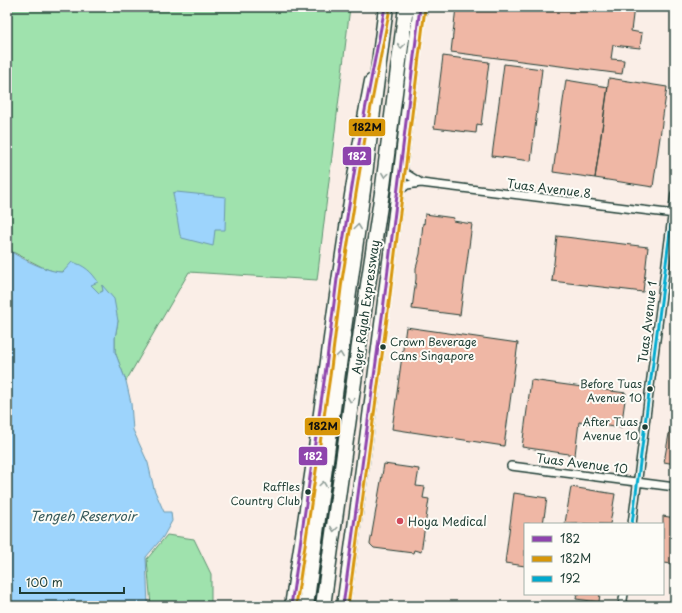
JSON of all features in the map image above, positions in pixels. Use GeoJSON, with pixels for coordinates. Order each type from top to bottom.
{"type":"FeatureCollection","features":[{"type":"Feature","properties":{"kind":"highway","name":"Ayer Rajah Expressway"},"geometry":{"type":"LineString","coordinates":[[306,606],[364,183],[386,7]]}},
{"type":"Feature","properties":{"kind":"highway","name":"Ayer Rajah Expressway"},"geometry":{"type":"LineString","coordinates":[[323,606],[361,331],[383,186],[416,8]]}},
{"type":"Feature","properties":{"kind":"main road"},"geometry":{"type":"LineString","coordinates":[[291,606],[325,375],[337,279],[361,131],[386,7]]}},
{"type":"Feature","properties":{"kind":"main road"},"geometry":{"type":"LineString","coordinates":[[343,606],[366,445],[401,163],[416,8]]}},
{"type":"Feature","properties":{"kind":"street","name":"Tuas Avenue 8"},"geometry":{"type":"LineString","coordinates":[[401,163],[405,173],[421,183]]}},
{"type":"Feature","properties":{"kind":"street","name":"Tuas Avenue 8"},"geometry":{"type":"LineString","coordinates":[[397,193],[407,185],[421,183],[674,214]]}},
{"type":"Feature","properties":{"kind":"street","name":"Tuas Avenue 1"},"geometry":{"type":"LineString","coordinates":[[632,523],[674,214],[675,194]]}},
{"type":"Feature","properties":{"kind":"street","name":"Tuas Avenue 10"},"geometry":{"type":"LineString","coordinates":[[511,466],[675,487]]}},
{"type":"Feature","properties":{"kind":"street"},"geometry":{"type":"LineString","coordinates":[[622,606],[624,595]]}},
{"type":"Feature","properties":{"kind":"green space"},"geometry":{"type":"Polygon","coordinates":[[[7,7],[350,7],[317,280],[189,272],[126,381],[115,352],[115,338],[118,321],[102,285],[103,291],[99,293],[91,285],[63,272],[56,272],[44,268],[7,249],[7,7]]]}},
{"type":"Feature","properties":{"kind":"green space"},"geometry":{"type":"Polygon","coordinates":[[[167,535],[194,539],[211,574],[211,606],[151,606],[147,559],[167,535]]]}},
{"type":"Feature","properties":{"kind":"water"},"geometry":{"type":"Polygon","coordinates":[[[176,192],[226,197],[225,230],[215,230],[213,246],[182,238],[180,235],[173,193],[176,192]]]}},
{"type":"Feature","properties":{"kind":"water","name":"Tengeh Reservoir"},"geometry":{"type":"Polygon","coordinates":[[[7,249],[34,264],[57,272],[63,272],[72,262],[80,265],[90,272],[98,282],[91,285],[99,293],[103,291],[102,285],[114,299],[118,321],[115,338],[115,352],[126,381],[131,403],[133,430],[148,463],[154,489],[164,512],[171,512],[172,521],[163,537],[146,557],[148,606],[7,606],[7,249]]]}},
{"type":"Feature","properties":{"kind":"building"},"geometry":{"type":"Polygon","coordinates":[[[456,7],[634,7],[631,31],[642,33],[640,48],[613,45],[611,59],[624,60],[622,74],[451,52],[456,7]]]}},
{"type":"Feature","properties":{"kind":"building"},"geometry":{"type":"Polygon","coordinates":[[[443,56],[489,62],[481,125],[477,124],[476,133],[434,128],[443,56]]]}},
{"type":"Feature","properties":{"kind":"building"},"geometry":{"type":"Polygon","coordinates":[[[504,64],[542,69],[531,161],[492,156],[504,64]]]}},
{"type":"Feature","properties":{"kind":"building"},"geometry":{"type":"Polygon","coordinates":[[[609,78],[667,87],[653,187],[595,178],[609,78]]]}},
{"type":"Feature","properties":{"kind":"building"},"geometry":{"type":"Polygon","coordinates":[[[566,80],[608,87],[595,178],[553,172],[566,80]]]}},
{"type":"Feature","properties":{"kind":"building"},"geometry":{"type":"Polygon","coordinates":[[[425,214],[454,218],[453,221],[472,224],[460,315],[412,309],[416,268],[420,254],[425,214]]]}},
{"type":"Feature","properties":{"kind":"building"},"geometry":{"type":"Polygon","coordinates":[[[557,236],[648,247],[643,292],[552,281],[557,236]]]}},
{"type":"Feature","properties":{"kind":"building"},"geometry":{"type":"Polygon","coordinates":[[[406,327],[518,343],[504,446],[392,429],[406,327]]]}},
{"type":"Feature","properties":{"kind":"building"},"geometry":{"type":"Polygon","coordinates":[[[531,380],[626,393],[621,428],[579,422],[575,455],[522,447],[531,380]]]}},
{"type":"Feature","properties":{"kind":"building"},"geometry":{"type":"Polygon","coordinates":[[[672,417],[675,417],[675,464],[664,462],[672,417]]]}},
{"type":"Feature","properties":{"kind":"building","name":"Hoya Medical"},"geometry":{"type":"Polygon","coordinates":[[[384,464],[419,469],[416,486],[425,487],[423,498],[429,499],[421,552],[414,550],[413,553],[374,548],[370,544],[384,464]]]}},
{"type":"Feature","properties":{"kind":"building"},"geometry":{"type":"Polygon","coordinates":[[[571,487],[615,494],[610,523],[565,523],[571,487]]]}},
{"type":"Feature","properties":{"kind":"building"},"geometry":{"type":"Polygon","coordinates":[[[514,493],[547,498],[543,523],[524,523],[524,566],[505,563],[514,493]]]}},
{"type":"Feature","properties":{"kind":"building"},"geometry":{"type":"Polygon","coordinates":[[[663,516],[675,518],[675,564],[664,563],[663,516]]]}},
{"type":"Feature","properties":{"kind":"building"},"geometry":{"type":"Polygon","coordinates":[[[577,595],[600,595],[599,602],[576,599],[577,595]]]}},
{"type":"Feature","properties":{"kind":"transit line","name":"182"},"geometry":{"type":"LineString","coordinates":[[291,606],[325,375],[337,279],[361,131],[385,7]]}},
{"type":"Feature","properties":{"kind":"transit line","name":"182"},"geometry":{"type":"LineString","coordinates":[[343,606],[383,310],[420,7]]}},
{"type":"Feature","properties":{"kind":"transit line","name":"182M"},"geometry":{"type":"LineString","coordinates":[[296,606],[330,376],[342,280],[366,132],[390,8]]}},
{"type":"Feature","properties":{"kind":"transit line","name":"182M"},"geometry":{"type":"LineString","coordinates":[[348,606],[388,311],[425,8]]}},
{"type":"Feature","properties":{"kind":"transit line","name":"192"},"geometry":{"type":"LineString","coordinates":[[632,523],[675,194]]}},
{"type":"Feature","properties":{"kind":"place","name":"Crown Beverage Cans Singapore"},"geometry":{"type":"Point","coordinates":[383,347]}},
{"type":"Feature","properties":{"kind":"place","name":"Before Tuas Avenue 10"},"geometry":{"type":"Point","coordinates":[650,389]}},
{"type":"Feature","properties":{"kind":"place","name":"After Tuas Avenue 10"},"geometry":{"type":"Point","coordinates":[645,427]}},
{"type":"Feature","properties":{"kind":"place","name":"Raffles Country Club"},"geometry":{"type":"Point","coordinates":[308,492]}},
{"type":"Feature","properties":{"kind":"place","name":"Hoya Medical"},"geometry":{"type":"Point","coordinates":[400,521]}}]}
